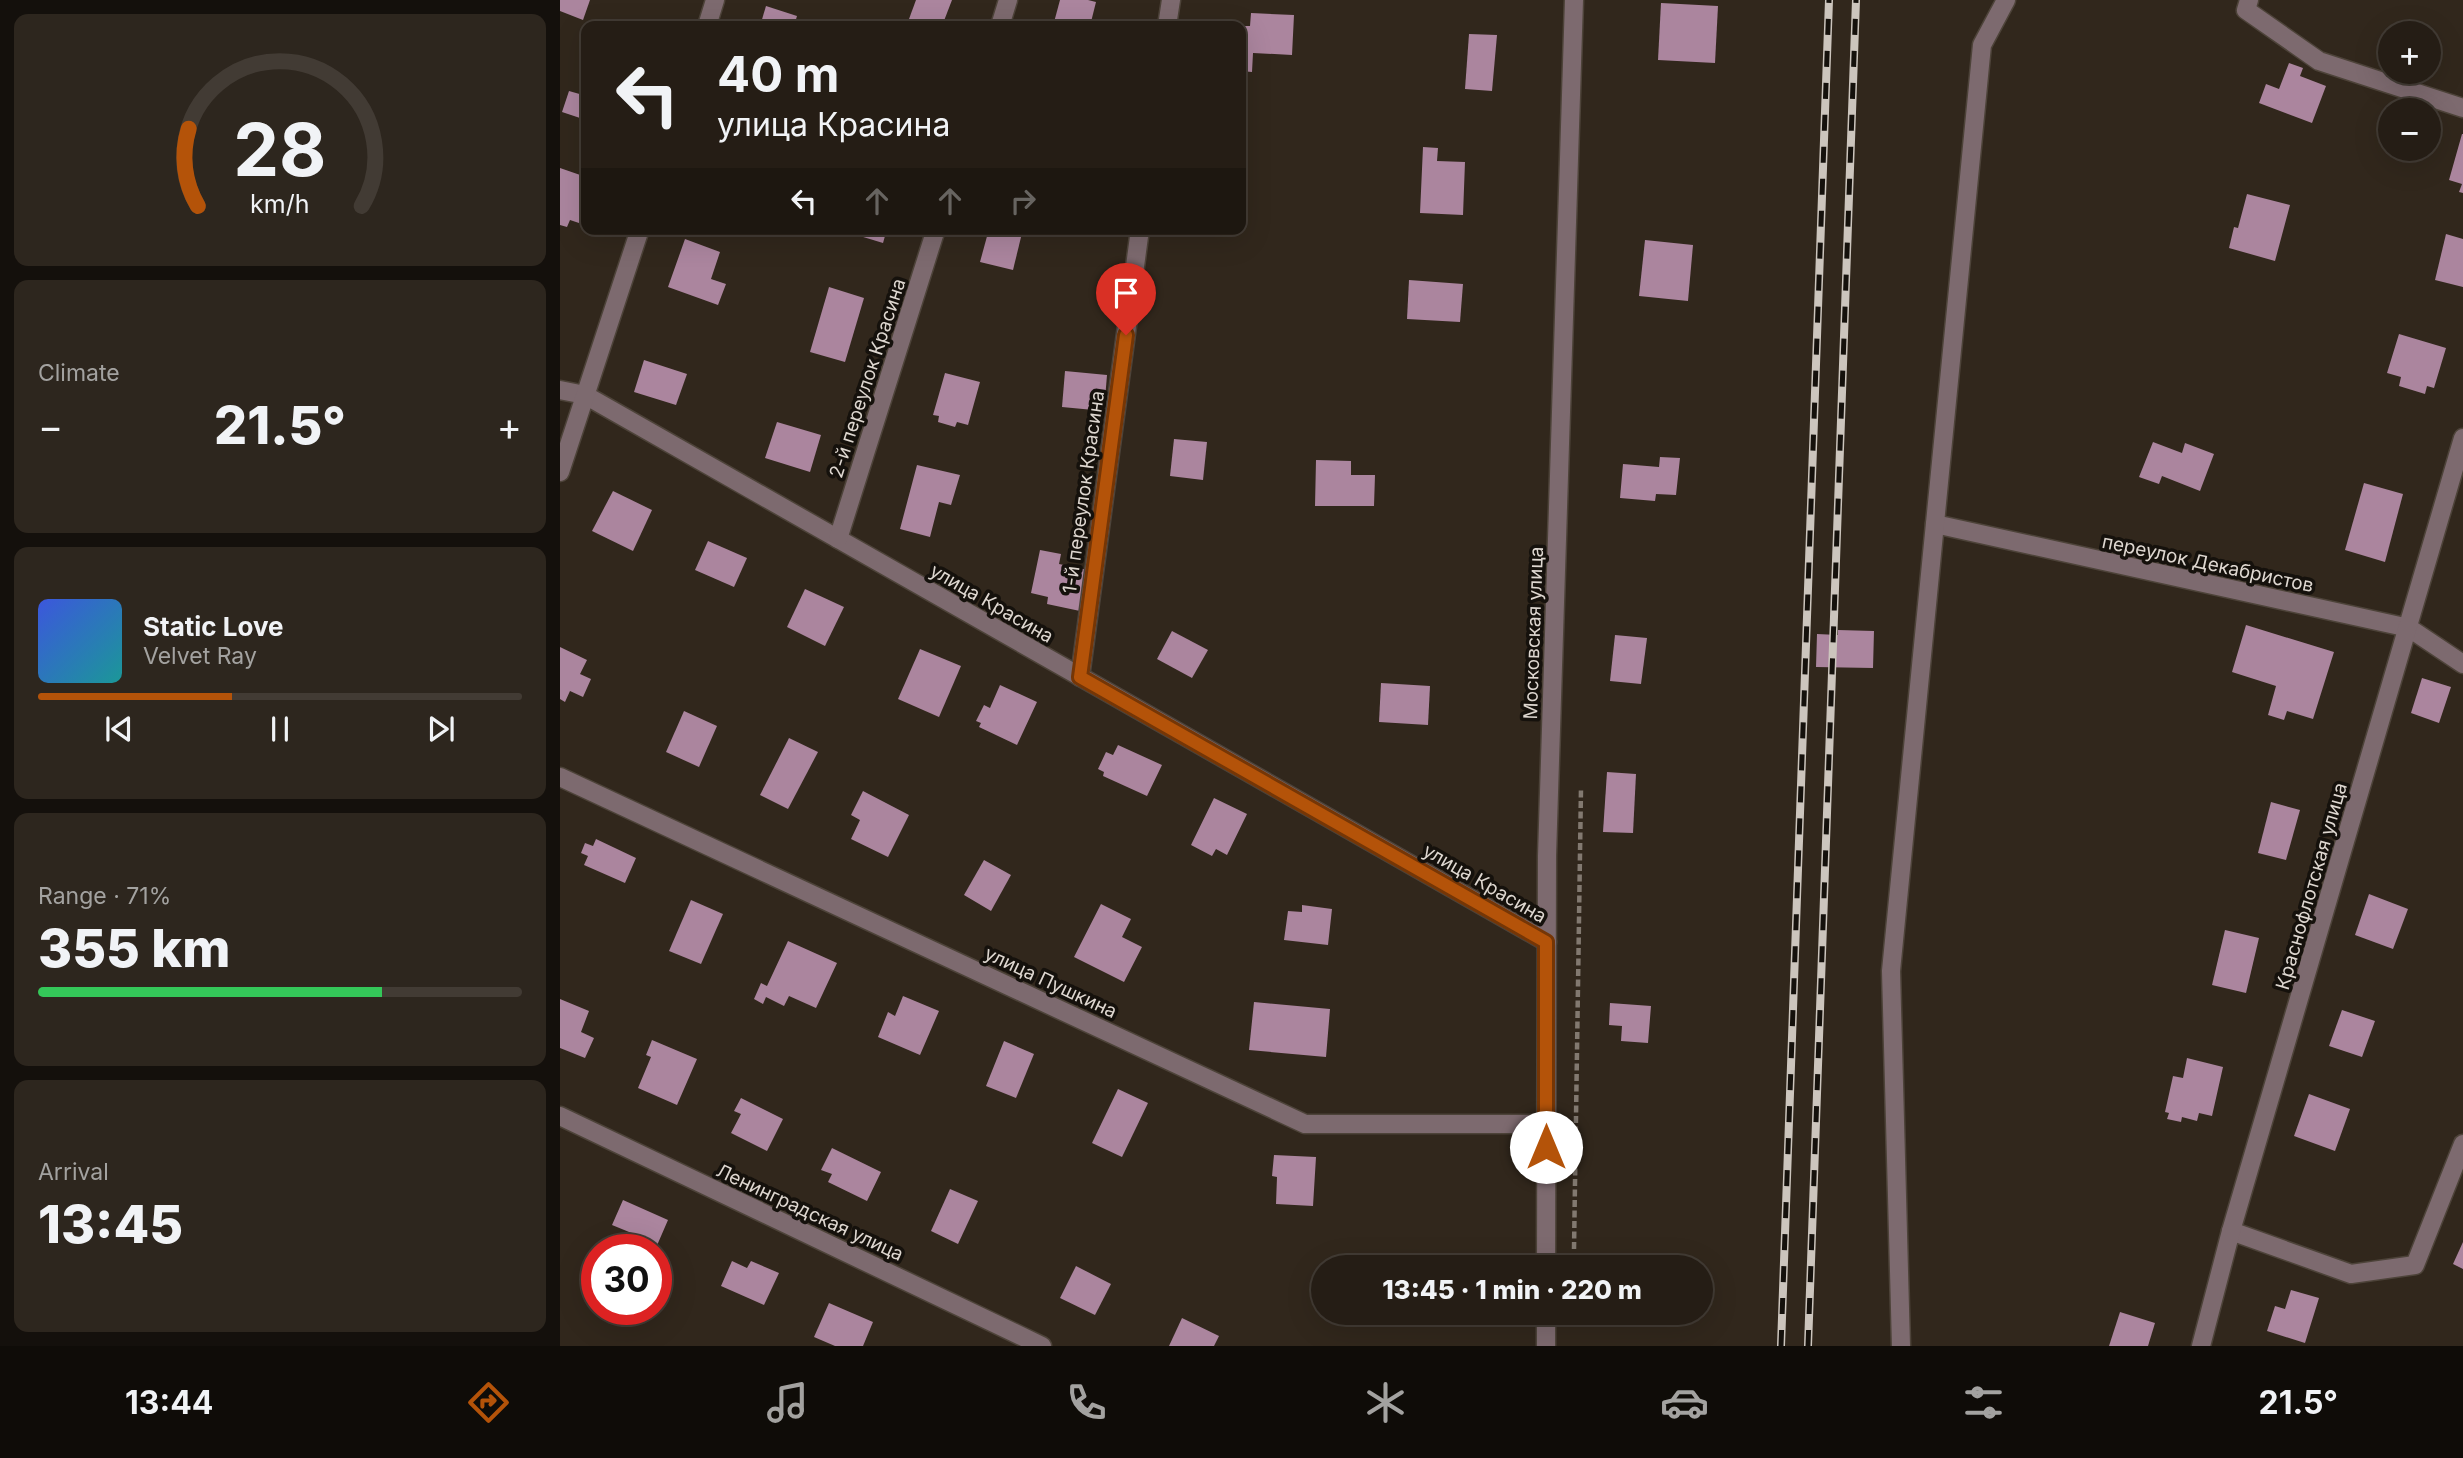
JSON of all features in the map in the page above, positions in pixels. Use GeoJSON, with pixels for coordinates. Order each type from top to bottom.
{"type":"FeatureCollection","features":[{"type":"Feature","properties":{"kind":"street"},"geometry":{"type":"LineString","coordinates":[[708,21],[715,0]]}},
{"type":"Feature","properties":{"kind":"street"},"geometry":{"type":"LineString","coordinates":[[1002,21],[1008,0]]}},
{"type":"Feature","properties":{"kind":"street"},"geometry":{"type":"LineString","coordinates":[[1168,21],[1171,0]]}},
{"type":"Feature","properties":{"kind":"street","name":"Московская улица"},"geometry":{"type":"LineString","coordinates":[[1546,1255],[1547,842],[1574,0]]}},
{"type":"Feature","properties":{"kind":"street"},"geometry":{"type":"LineString","coordinates":[[1901,1346],[1891,971],[1982,45],[2006,0]]}},
{"type":"Feature","properties":{"kind":"street"},"geometry":{"type":"LineString","coordinates":[[2249,0],[2246,10],[2319,61],[2463,108]]}},
{"type":"Feature","properties":{"kind":"street"},"geometry":{"type":"LineString","coordinates":[[560,472],[638,235]]}},
{"type":"Feature","properties":{"kind":"street","name":"2-й переулок Красина"},"geometry":{"type":"LineString","coordinates":[[838,540],[934,235]]}},
{"type":"Feature","properties":{"kind":"street","name":"1-й переулок Красина"},"geometry":{"type":"LineString","coordinates":[[1080,677],[1139,235]]}},
{"type":"Feature","properties":{"kind":"street","name":"улица Красина"},"geometry":{"type":"LineString","coordinates":[[560,390],[585,396],[1546,942]]}},
{"type":"Feature","properties":{"kind":"street","name":"Краснофлотская улица"},"geometry":{"type":"LineString","coordinates":[[2201,1346],[2231,1231],[2463,438]]}},
{"type":"Feature","properties":{"kind":"street","name":"переулок Декабристов"},"geometry":{"type":"LineString","coordinates":[[1935,524],[2409,628],[2463,664]]}},
{"type":"Feature","properties":{"kind":"street","name":"улица Пушкина"},"geometry":{"type":"LineString","coordinates":[[560,777],[1305,1124],[1546,1124]]}},
{"type":"Feature","properties":{"kind":"street","name":"Ленинградская улица"},"geometry":{"type":"LineString","coordinates":[[560,1116],[1042,1346]]}},
{"type":"Feature","properties":{"kind":"street"},"geometry":{"type":"LineString","coordinates":[[2231,1231],[2351,1274],[2415,1265],[2463,1144]]}},
{"type":"Feature","properties":{"kind":"street"},"geometry":{"type":"LineString","coordinates":[[1546,1325],[1546,1346]]}},
{"type":"Feature","properties":{"kind":"path"},"geometry":{"type":"LineString","coordinates":[[1574,1253],[1581,788]]}},
{"type":"Feature","properties":{"kind":"building"},"geometry":{"type":"Polygon","coordinates":[[[560,0],[590,0],[583,20],[560,11],[560,0]]]}},
{"type":"Feature","properties":{"kind":"building"},"geometry":{"type":"Polygon","coordinates":[[[916,0],[952,0],[944,21],[909,19],[916,0]]]}},
{"type":"Feature","properties":{"kind":"building"},"geometry":{"type":"Polygon","coordinates":[[[1060,0],[1096,2],[1091,21],[1054,21],[1060,0]]]}},
{"type":"Feature","properties":{"kind":"building"},"geometry":{"type":"Polygon","coordinates":[[[1661,3],[1718,6],[1715,63],[1658,60],[1661,3]]]}},
{"type":"Feature","properties":{"kind":"building"},"geometry":{"type":"Polygon","coordinates":[[[766,6],[797,16],[796,21],[762,21],[766,6]]]}},
{"type":"Feature","properties":{"kind":"building"},"geometry":{"type":"Polygon","coordinates":[[[1251,13],[1294,15],[1292,55],[1253,53],[1252,72],[1246,71],[1246,26],[1250,26],[1251,13]]]}},
{"type":"Feature","properties":{"kind":"building"},"geometry":{"type":"Polygon","coordinates":[[[1469,34],[1497,35],[1492,91],[1465,89],[1469,34]]]}},
{"type":"Feature","properties":{"kind":"building"},"geometry":{"type":"Polygon","coordinates":[[[2289,63],[2303,68],[2300,76],[2326,86],[2312,123],[2259,103],[2266,84],[2279,89],[2289,63]]]}},
{"type":"Feature","properties":{"kind":"building"},"geometry":{"type":"Polygon","coordinates":[[[569,91],[581,94],[581,118],[562,112],[569,91]]]}},
{"type":"Feature","properties":{"kind":"building"},"geometry":{"type":"Polygon","coordinates":[[[2462,134],[2463,193],[2459,192],[2462,184],[2449,180],[2462,134]]]}},
{"type":"Feature","properties":{"kind":"building"},"geometry":{"type":"Polygon","coordinates":[[[1423,147],[1438,148],[1437,161],[1465,162],[1463,215],[1420,213],[1423,147]]]}},
{"type":"Feature","properties":{"kind":"building"},"geometry":{"type":"Polygon","coordinates":[[[560,168],[581,175],[581,217],[579,223],[570,220],[567,227],[560,225],[560,168]]]}},
{"type":"Feature","properties":{"kind":"building"},"geometry":{"type":"Polygon","coordinates":[[[2247,194],[2290,205],[2275,261],[2229,248],[2234,227],[2238,228],[2247,194]]]}},
{"type":"Feature","properties":{"kind":"building"},"geometry":{"type":"Polygon","coordinates":[[[2446,234],[2463,239],[2463,287],[2435,280],[2446,234]]]}},
{"type":"Feature","properties":{"kind":"building"},"geometry":{"type":"Polygon","coordinates":[[[857,235],[885,235],[883,243],[857,235]]]}},
{"type":"Feature","properties":{"kind":"building"},"geometry":{"type":"Polygon","coordinates":[[[987,235],[1022,235],[1013,270],[980,262],[987,235]]]}},
{"type":"Feature","properties":{"kind":"building"},"geometry":{"type":"Polygon","coordinates":[[[685,239],[720,252],[711,279],[726,284],[718,305],[668,287],[685,239]]]}},
{"type":"Feature","properties":{"kind":"building"},"geometry":{"type":"Polygon","coordinates":[[[1645,240],[1693,245],[1688,301],[1639,296],[1645,240]]]}},
{"type":"Feature","properties":{"kind":"building"},"geometry":{"type":"Polygon","coordinates":[[[1409,280],[1463,284],[1460,322],[1407,319],[1409,280]]]}},
{"type":"Feature","properties":{"kind":"building"},"geometry":{"type":"Polygon","coordinates":[[[829,287],[864,298],[845,362],[810,352],[829,287]]]}},
{"type":"Feature","properties":{"kind":"building"},"geometry":{"type":"Polygon","coordinates":[[[2399,334],[2446,348],[2434,388],[2427,386],[2425,394],[2399,386],[2401,377],[2387,373],[2399,334]]]}},
{"type":"Feature","properties":{"kind":"building"},"geometry":{"type":"Polygon","coordinates":[[[644,360],[687,374],[676,405],[634,392],[644,360]]]}},
{"type":"Feature","properties":{"kind":"building"},"geometry":{"type":"Polygon","coordinates":[[[1065,371],[1107,375],[1104,411],[1062,407],[1065,371]]]}},
{"type":"Feature","properties":{"kind":"building"},"geometry":{"type":"Polygon","coordinates":[[[945,373],[980,382],[968,425],[957,422],[955,427],[938,422],[939,416],[933,415],[945,373]]]}},
{"type":"Feature","properties":{"kind":"building"},"geometry":{"type":"Polygon","coordinates":[[[777,422],[821,435],[810,472],[765,458],[777,422]]]}},
{"type":"Feature","properties":{"kind":"building"},"geometry":{"type":"Polygon","coordinates":[[[1174,439],[1207,442],[1203,480],[1170,476],[1174,439]]]}},
{"type":"Feature","properties":{"kind":"building"},"geometry":{"type":"Polygon","coordinates":[[[2153,442],[2182,453],[2185,443],[2214,454],[2200,491],[2162,476],[2159,484],[2139,477],[2153,442]]]}},
{"type":"Feature","properties":{"kind":"building"},"geometry":{"type":"Polygon","coordinates":[[[1660,457],[1680,458],[1676,495],[1656,494],[1655,501],[1620,498],[1623,464],[1659,467],[1660,457]]]}},
{"type":"Feature","properties":{"kind":"building"},"geometry":{"type":"Polygon","coordinates":[[[1316,460],[1351,461],[1351,475],[1375,475],[1374,506],[1315,506],[1316,460]]]}},
{"type":"Feature","properties":{"kind":"building"},"geometry":{"type":"Polygon","coordinates":[[[917,465],[960,475],[951,505],[939,502],[930,537],[900,529],[917,465]]]}},
{"type":"Feature","properties":{"kind":"building"},"geometry":{"type":"Polygon","coordinates":[[[2364,483],[2403,494],[2385,562],[2345,550],[2364,483]]]}},
{"type":"Feature","properties":{"kind":"building"},"geometry":{"type":"Polygon","coordinates":[[[613,491],[652,510],[633,551],[592,531],[613,491]]]}},
{"type":"Feature","properties":{"kind":"building"},"geometry":{"type":"Polygon","coordinates":[[[708,541],[747,558],[734,587],[695,570],[708,541]]]}},
{"type":"Feature","properties":{"kind":"building"},"geometry":{"type":"Polygon","coordinates":[[[1040,550],[1061,554],[1059,564],[1088,570],[1080,611],[1047,604],[1048,597],[1031,593],[1040,550]]]}},
{"type":"Feature","properties":{"kind":"building"},"geometry":{"type":"Polygon","coordinates":[[[805,589],[844,607],[825,646],[787,627],[805,589]]]}},
{"type":"Feature","properties":{"kind":"building"},"geometry":{"type":"Polygon","coordinates":[[[2246,625],[2334,652],[2313,719],[2287,711],[2284,720],[2268,715],[2276,686],[2232,672],[2246,625]]]}},
{"type":"Feature","properties":{"kind":"building"},"geometry":{"type":"Polygon","coordinates":[[[1838,630],[1874,631],[1873,668],[1816,667],[1817,634],[1838,635],[1838,630]]]}},
{"type":"Feature","properties":{"kind":"building"},"geometry":{"type":"Polygon","coordinates":[[[1172,631],[1208,650],[1192,678],[1157,659],[1172,631]]]}},
{"type":"Feature","properties":{"kind":"building"},"geometry":{"type":"Polygon","coordinates":[[[1615,635],[1647,638],[1641,684],[1610,681],[1615,635]]]}},
{"type":"Feature","properties":{"kind":"building"},"geometry":{"type":"Polygon","coordinates":[[[560,647],[587,660],[580,674],[591,679],[583,697],[570,691],[565,702],[560,699],[560,647]]]}},
{"type":"Feature","properties":{"kind":"building"},"geometry":{"type":"Polygon","coordinates":[[[920,649],[961,666],[939,717],[898,699],[920,649]]]}},
{"type":"Feature","properties":{"kind":"building"},"geometry":{"type":"Polygon","coordinates":[[[2422,678],[2451,687],[2439,723],[2411,713],[2422,678]]]}},
{"type":"Feature","properties":{"kind":"building"},"geometry":{"type":"Polygon","coordinates":[[[1381,683],[1430,686],[1428,725],[1379,722],[1381,683]]]}},
{"type":"Feature","properties":{"kind":"building"},"geometry":{"type":"Polygon","coordinates":[[[1000,685],[1037,702],[1017,745],[979,727],[981,723],[976,721],[984,705],[990,708],[1000,685]]]}},
{"type":"Feature","properties":{"kind":"building"},"geometry":{"type":"Polygon","coordinates":[[[684,711],[717,726],[699,767],[666,752],[684,711]]]}},
{"type":"Feature","properties":{"kind":"building"},"geometry":{"type":"Polygon","coordinates":[[[789,738],[818,752],[788,809],[760,795],[789,738]]]}},
{"type":"Feature","properties":{"kind":"building"},"geometry":{"type":"Polygon","coordinates":[[[1118,745],[1162,765],[1147,796],[1103,776],[1104,772],[1098,769],[1106,752],[1113,755],[1118,745]]]}},
{"type":"Feature","properties":{"kind":"building"},"geometry":{"type":"Polygon","coordinates":[[[1607,772],[1636,774],[1633,833],[1603,832],[1607,772]]]}},
{"type":"Feature","properties":{"kind":"building"},"geometry":{"type":"Polygon","coordinates":[[[863,791],[909,815],[888,857],[851,839],[860,820],[851,815],[863,791]]]}},
{"type":"Feature","properties":{"kind":"building"},"geometry":{"type":"Polygon","coordinates":[[[1214,798],[1247,814],[1227,855],[1216,849],[1212,856],[1191,845],[1214,798]]]}},
{"type":"Feature","properties":{"kind":"building"},"geometry":{"type":"Polygon","coordinates":[[[2271,802],[2300,810],[2286,860],[2258,853],[2271,802]]]}},
{"type":"Feature","properties":{"kind":"building"},"geometry":{"type":"Polygon","coordinates":[[[596,839],[636,858],[625,883],[584,865],[588,856],[581,853],[585,843],[593,846],[596,839]]]}},
{"type":"Feature","properties":{"kind":"building"},"geometry":{"type":"Polygon","coordinates":[[[984,860],[1011,875],[991,911],[964,895],[984,860]]]}},
{"type":"Feature","properties":{"kind":"building"},"geometry":{"type":"Polygon","coordinates":[[[2369,894],[2408,909],[2393,949],[2355,935],[2369,894]]]}},
{"type":"Feature","properties":{"kind":"building"},"geometry":{"type":"Polygon","coordinates":[[[691,900],[723,914],[701,964],[669,951],[691,900]]]}},
{"type":"Feature","properties":{"kind":"building"},"geometry":{"type":"Polygon","coordinates":[[[1101,904],[1131,919],[1122,937],[1142,947],[1124,982],[1074,957],[1101,904]]]}},
{"type":"Feature","properties":{"kind":"building"},"geometry":{"type":"Polygon","coordinates":[[[1302,905],[1332,909],[1328,945],[1284,940],[1288,911],[1302,912],[1302,905]]]}},
{"type":"Feature","properties":{"kind":"building"},"geometry":{"type":"Polygon","coordinates":[[[2225,930],[2259,938],[2246,993],[2212,985],[2225,930]]]}},
{"type":"Feature","properties":{"kind":"building"},"geometry":{"type":"Polygon","coordinates":[[[788,941],[837,963],[816,1008],[789,996],[784,1006],[766,997],[763,1004],[754,999],[761,983],[767,986],[788,941]]]}},
{"type":"Feature","properties":{"kind":"building"},"geometry":{"type":"Polygon","coordinates":[[[903,996],[939,1011],[920,1055],[878,1037],[888,1012],[895,1016],[903,996]]]}},
{"type":"Feature","properties":{"kind":"building"},"geometry":{"type":"Polygon","coordinates":[[[560,999],[589,1011],[581,1032],[594,1038],[585,1058],[560,1048],[560,999]]]}},
{"type":"Feature","properties":{"kind":"building"},"geometry":{"type":"Polygon","coordinates":[[[1254,1002],[1330,1009],[1326,1057],[1249,1050],[1254,1002]]]}},
{"type":"Feature","properties":{"kind":"building"},"geometry":{"type":"Polygon","coordinates":[[[1610,1003],[1651,1006],[1648,1043],[1621,1041],[1622,1026],[1609,1025],[1610,1003]]]}},
{"type":"Feature","properties":{"kind":"building"},"geometry":{"type":"Polygon","coordinates":[[[2342,1010],[2375,1021],[2362,1057],[2329,1046],[2342,1010]]]}},
{"type":"Feature","properties":{"kind":"building"},"geometry":{"type":"Polygon","coordinates":[[[652,1040],[697,1059],[677,1105],[638,1088],[651,1057],[646,1055],[652,1040]]]}},
{"type":"Feature","properties":{"kind":"building"},"geometry":{"type":"Polygon","coordinates":[[[1004,1041],[1034,1054],[1016,1098],[986,1086],[1004,1041]]]}},
{"type":"Feature","properties":{"kind":"building"},"geometry":{"type":"Polygon","coordinates":[[[2187,1058],[2223,1067],[2212,1116],[2199,1113],[2197,1121],[2182,1117],[2181,1122],[2167,1119],[2169,1113],[2165,1112],[2173,1076],[2183,1078],[2187,1058]]]}},
{"type":"Feature","properties":{"kind":"building"},"geometry":{"type":"Polygon","coordinates":[[[1118,1089],[1148,1103],[1122,1157],[1092,1143],[1118,1089]]]}},
{"type":"Feature","properties":{"kind":"building"},"geometry":{"type":"Polygon","coordinates":[[[2309,1094],[2350,1109],[2335,1151],[2294,1136],[2309,1094]]]}},
{"type":"Feature","properties":{"kind":"building"},"geometry":{"type":"Polygon","coordinates":[[[741,1098],[783,1119],[767,1151],[731,1133],[741,1114],[734,1111],[741,1098]]]}},
{"type":"Feature","properties":{"kind":"building"},"geometry":{"type":"Polygon","coordinates":[[[832,1148],[881,1172],[867,1201],[828,1182],[832,1174],[821,1170],[832,1148]]]}},
{"type":"Feature","properties":{"kind":"building"},"geometry":{"type":"Polygon","coordinates":[[[1274,1155],[1316,1157],[1313,1206],[1276,1204],[1277,1177],[1272,1176],[1274,1155]]]}},
{"type":"Feature","properties":{"kind":"building"},"geometry":{"type":"Polygon","coordinates":[[[950,1189],[978,1201],[958,1244],[931,1231],[950,1189]]]}},
{"type":"Feature","properties":{"kind":"building"},"geometry":{"type":"Polygon","coordinates":[[[623,1200],[668,1220],[662,1234],[634,1234],[612,1225],[623,1200]]]}},
{"type":"Feature","properties":{"kind":"building"},"geometry":{"type":"Polygon","coordinates":[[[2463,1242],[2463,1269],[2453,1264],[2463,1242]]]}},
{"type":"Feature","properties":{"kind":"building"},"geometry":{"type":"Polygon","coordinates":[[[732,1261],[747,1268],[751,1261],[779,1273],[764,1305],[721,1286],[732,1261]]]}},
{"type":"Feature","properties":{"kind":"building"},"geometry":{"type":"Polygon","coordinates":[[[1076,1266],[1111,1284],[1095,1315],[1060,1298],[1076,1266]]]}},
{"type":"Feature","properties":{"kind":"building"},"geometry":{"type":"Polygon","coordinates":[[[2291,1290],[2319,1298],[2305,1343],[2267,1331],[2275,1306],[2285,1309],[2291,1290]]]}},
{"type":"Feature","properties":{"kind":"building"},"geometry":{"type":"Polygon","coordinates":[[[829,1303],[873,1322],[863,1346],[835,1346],[814,1337],[829,1303]]]}},
{"type":"Feature","properties":{"kind":"building"},"geometry":{"type":"Polygon","coordinates":[[[2120,1312],[2155,1323],[2148,1346],[2109,1346],[2120,1312]]]}},
{"type":"Feature","properties":{"kind":"building"},"geometry":{"type":"Polygon","coordinates":[[[1182,1318],[1219,1336],[1214,1346],[1169,1346],[1182,1318]]]}},
{"type":"Feature","properties":{"kind":"railway"},"geometry":{"type":"LineString","coordinates":[[1781,1346],[1829,0]]}},
{"type":"Feature","properties":{"kind":"railway"},"geometry":{"type":"LineString","coordinates":[[1808,1346],[1856,0]]}},
{"type":"Feature","properties":{"kind":"route"},"geometry":{"type":"LineString","coordinates":[[1126,335],[1080,677],[1546,942],[1546,1147]]}}]}
